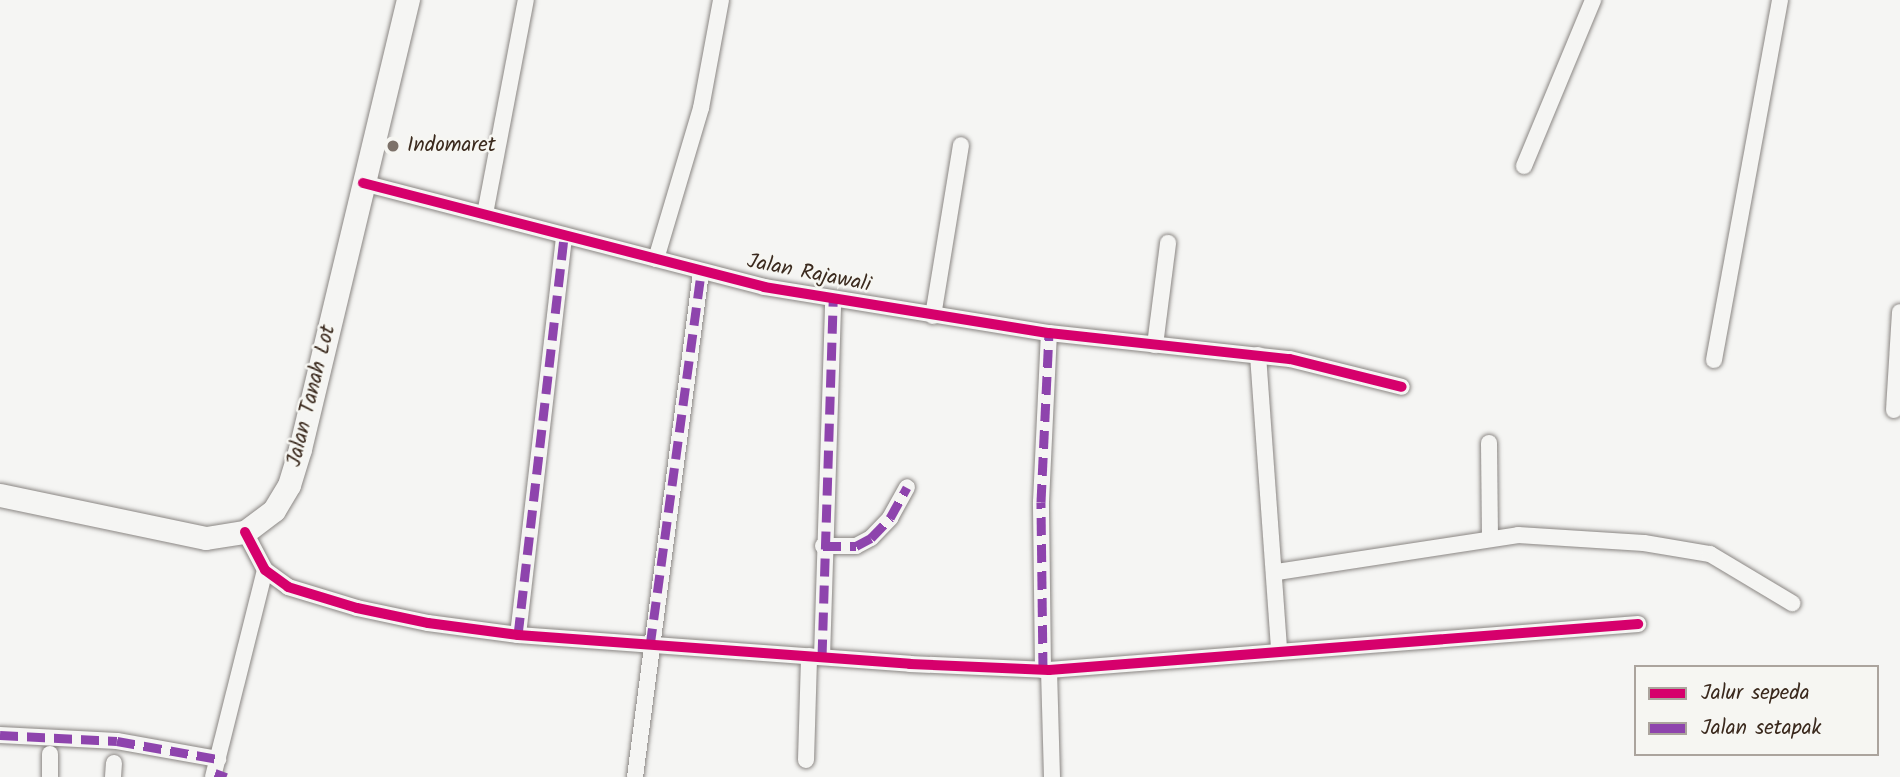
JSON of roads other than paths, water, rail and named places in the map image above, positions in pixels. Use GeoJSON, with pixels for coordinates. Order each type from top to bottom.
{"type":"FeatureCollection","features":[{"type":"Feature","properties":{"kind":"main road","name":"Jalan Tanah Lot"},"geometry":{"type":"LineString","coordinates":[[0,495],[206,538],[245,532],[274,510],[289,485],[408,0]]}},
{"type":"Feature","properties":{"kind":"street"},"geometry":{"type":"LineString","coordinates":[[485,214],[526,0]]}},
{"type":"Feature","properties":{"kind":"street"},"geometry":{"type":"LineString","coordinates":[[656,258],[701,108],[721,0]]}},
{"type":"Feature","properties":{"kind":"street"},"geometry":{"type":"LineString","coordinates":[[1524,166],[1593,0]]}},
{"type":"Feature","properties":{"kind":"street"},"geometry":{"type":"LineString","coordinates":[[1714,360],[1780,0]]}},
{"type":"Feature","properties":{"kind":"street"},"geometry":{"type":"LineString","coordinates":[[933,316],[961,145]]}},
{"type":"Feature","properties":{"kind":"street","name":"Jalan Rajawali"},"geometry":{"type":"LineString","coordinates":[[363,183],[701,272],[833,299],[1049,333],[1258,355],[1402,387]]}},
{"type":"Feature","properties":{"kind":"street"},"geometry":{"type":"LineString","coordinates":[[518,635],[564,236]]}},
{"type":"Feature","properties":{"kind":"street"},"geometry":{"type":"LineString","coordinates":[[1155,345],[1168,243]]}},
{"type":"Feature","properties":{"kind":"street"},"geometry":{"type":"LineString","coordinates":[[635,777],[650,646],[701,272]]}},
{"type":"Feature","properties":{"kind":"street"},"geometry":{"type":"LineString","coordinates":[[806,760],[823,546],[833,299]]}},
{"type":"Feature","properties":{"kind":"street"},"geometry":{"type":"LineString","coordinates":[[1894,410],[1900,312]]}},
{"type":"Feature","properties":{"kind":"street"},"geometry":{"type":"LineString","coordinates":[[1049,333],[1041,502],[1052,777]]}},
{"type":"Feature","properties":{"kind":"street"},"geometry":{"type":"LineString","coordinates":[[1258,355],[1277,572],[1279,649]]}},
{"type":"Feature","properties":{"kind":"street"},"geometry":{"type":"LineString","coordinates":[[1489,443],[1490,536]]}},
{"type":"Feature","properties":{"kind":"street"},"geometry":{"type":"LineString","coordinates":[[823,546],[856,546],[871,538],[882,529],[906,487]]}},
{"type":"Feature","properties":{"kind":"street"},"geometry":{"type":"LineString","coordinates":[[245,532],[265,569],[288,587],[357,608],[518,635],[650,646],[1046,670],[1279,649],[1638,624]]}},
{"type":"Feature","properties":{"kind":"street"},"geometry":{"type":"LineString","coordinates":[[1277,572],[1490,536],[1644,543],[1710,554],[1792,603]]}},
{"type":"Feature","properties":{"kind":"street"},"geometry":{"type":"LineString","coordinates":[[0,735],[117,741],[218,772],[265,569]]}},
{"type":"Feature","properties":{"kind":"street"},"geometry":{"type":"LineString","coordinates":[[50,754],[50,777]]}},
{"type":"Feature","properties":{"kind":"place","name":"Indomaret"},"geometry":{"type":"Point","coordinates":[393,146]}}]}
